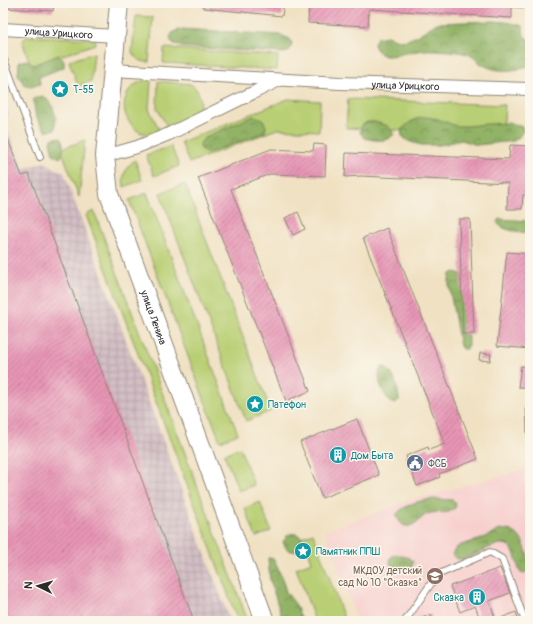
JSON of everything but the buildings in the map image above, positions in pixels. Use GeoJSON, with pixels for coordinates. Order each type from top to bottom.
{"type":"FeatureCollection","features":[{"type":"Feature","properties":{"kind":"street","name":"улица Ленина"},"geometry":{"type":"LineString","coordinates":[[118,3],[105,156],[109,194],[265,621]]}},
{"type":"Feature","properties":{"kind":"street","name":"улица Урицкого"},"geometry":{"type":"LineString","coordinates":[[3,29],[115,36]]}},
{"type":"Feature","properties":{"kind":"street","name":"улица Урицкого"},"geometry":{"type":"LineString","coordinates":[[112,70],[369,84],[530,88]]}},
{"type":"Feature","properties":{"kind":"street","name":"улица Урицкого"},"geometry":{"type":"LineString","coordinates":[[105,156],[137,147],[169,134],[280,80]]}},
{"type":"Feature","properties":{"kind":"lane"},"geometry":{"type":"LineString","coordinates":[[3,57],[40,157]]}},
{"type":"Feature","properties":{"kind":"lane"},"geometry":{"type":"LineString","coordinates":[[405,621],[437,575],[490,552],[502,559],[525,621]]}},
{"type":"Feature","properties":{"kind":"shaded area"},"geometry":{"type":"Polygon","coordinates":[[[3,98],[9,115],[3,118],[3,98]]]}},
{"type":"Feature","properties":{"kind":"shaded area"},"geometry":{"type":"Polygon","coordinates":[[[3,119],[23,169],[44,162],[64,173],[230,621],[3,621],[3,119]]]}},
{"type":"Feature","properties":{"kind":"shaded area","name":"МКДОУ детский сад № 10 \"Сказка\""},"geometry":{"type":"Polygon","coordinates":[[[530,468],[530,621],[357,621],[325,531],[404,502],[530,468]]]}},
{"type":"Feature","properties":{"kind":"green space"},"geometry":{"type":"Polygon","coordinates":[[[136,16],[153,17],[149,62],[139,60],[132,52],[136,16]]]}},
{"type":"Feature","properties":{"kind":"green space"},"geometry":{"type":"Polygon","coordinates":[[[507,22],[523,26],[524,34],[530,40],[530,65],[518,69],[498,70],[492,69],[480,63],[468,54],[435,50],[422,50],[386,56],[378,51],[374,45],[377,38],[387,36],[401,41],[407,40],[415,37],[437,23],[507,22]]]}},
{"type":"Feature","properties":{"kind":"green space"},"geometry":{"type":"Polygon","coordinates":[[[182,29],[281,35],[290,39],[292,46],[288,52],[282,53],[183,47],[174,44],[170,38],[173,32],[182,29]]]}},
{"type":"Feature","properties":{"kind":"green space"},"geometry":{"type":"Polygon","coordinates":[[[27,36],[95,39],[95,44],[31,66],[22,41],[27,36]]]}},
{"type":"Feature","properties":{"kind":"green space"},"geometry":{"type":"Polygon","coordinates":[[[164,48],[278,56],[277,70],[163,63],[164,48]]]}},
{"type":"Feature","properties":{"kind":"green space"},"geometry":{"type":"Polygon","coordinates":[[[94,53],[91,81],[78,86],[69,61],[94,53]]]}},
{"type":"Feature","properties":{"kind":"green space"},"geometry":{"type":"Polygon","coordinates":[[[59,55],[64,60],[64,67],[39,77],[40,84],[31,87],[25,86],[18,75],[19,62],[27,60],[33,65],[59,55]]]}},
{"type":"Feature","properties":{"kind":"green space"},"geometry":{"type":"Polygon","coordinates":[[[145,80],[151,81],[149,109],[161,133],[139,132],[126,117],[124,107],[128,92],[134,85],[145,80]]]}},
{"type":"Feature","properties":{"kind":"green space"},"geometry":{"type":"Polygon","coordinates":[[[158,81],[190,84],[196,88],[200,96],[200,109],[197,114],[169,130],[157,108],[158,81]]]}},
{"type":"Feature","properties":{"kind":"green space"},"geometry":{"type":"Polygon","coordinates":[[[43,96],[51,103],[56,117],[55,129],[46,132],[36,117],[33,99],[43,96]]]}},
{"type":"Feature","properties":{"kind":"green space"},"geometry":{"type":"Polygon","coordinates":[[[288,99],[320,101],[319,131],[277,129],[189,163],[181,142],[288,99]]]}},
{"type":"Feature","properties":{"kind":"green space"},"geometry":{"type":"Polygon","coordinates":[[[348,99],[505,105],[503,135],[346,128],[348,99]]]}},
{"type":"Feature","properties":{"kind":"green space"},"geometry":{"type":"Polygon","coordinates":[[[254,116],[263,119],[266,127],[265,132],[208,153],[201,149],[200,144],[205,137],[254,116]]]}},
{"type":"Feature","properties":{"kind":"green space"},"geometry":{"type":"Polygon","coordinates":[[[426,117],[438,119],[456,126],[511,123],[522,127],[523,131],[514,141],[477,145],[462,140],[440,145],[422,145],[408,141],[402,136],[401,130],[412,121],[426,117]]]}},
{"type":"Feature","properties":{"kind":"green space"},"geometry":{"type":"Polygon","coordinates":[[[367,122],[375,122],[388,126],[394,134],[384,140],[364,138],[360,132],[361,126],[367,122]]]}},
{"type":"Feature","properties":{"kind":"green space"},"geometry":{"type":"Polygon","coordinates":[[[55,137],[61,138],[63,143],[64,148],[60,158],[53,154],[50,141],[55,137]]]}},
{"type":"Feature","properties":{"kind":"green space"},"geometry":{"type":"Polygon","coordinates":[[[85,140],[79,197],[61,149],[85,140]]]}},
{"type":"Feature","properties":{"kind":"green space"},"geometry":{"type":"Polygon","coordinates":[[[171,146],[179,166],[154,176],[146,155],[171,146]]]}},
{"type":"Feature","properties":{"kind":"green space"},"geometry":{"type":"Polygon","coordinates":[[[135,160],[142,180],[124,187],[123,179],[125,172],[135,160]]]}},
{"type":"Feature","properties":{"kind":"green space"},"geometry":{"type":"Polygon","coordinates":[[[185,184],[271,411],[246,421],[160,193],[185,184]]]}},
{"type":"Feature","properties":{"kind":"green space"},"geometry":{"type":"Polygon","coordinates":[[[147,193],[238,434],[220,441],[129,200],[147,193]]]}},
{"type":"Feature","properties":{"kind":"green space"},"geometry":{"type":"Polygon","coordinates":[[[94,211],[248,621],[238,621],[86,215],[94,211]]]}},
{"type":"Feature","properties":{"kind":"green space"},"geometry":{"type":"Polygon","coordinates":[[[499,219],[530,221],[530,233],[507,229],[499,225],[497,222],[499,219]]]}},
{"type":"Feature","properties":{"kind":"green space"},"geometry":{"type":"Polygon","coordinates":[[[455,272],[461,274],[467,289],[467,349],[462,349],[460,346],[449,286],[450,274],[455,272]]]}},
{"type":"Feature","properties":{"kind":"green space"},"geometry":{"type":"Polygon","coordinates":[[[384,367],[391,373],[397,386],[399,400],[395,403],[391,403],[381,387],[379,372],[381,368],[384,367]]]}},
{"type":"Feature","properties":{"kind":"green space"},"geometry":{"type":"Polygon","coordinates":[[[240,448],[254,485],[239,491],[224,454],[240,448]]]}},
{"type":"Feature","properties":{"kind":"green space"},"geometry":{"type":"Polygon","coordinates":[[[436,499],[452,500],[455,502],[456,506],[448,512],[427,514],[410,526],[403,525],[396,515],[409,505],[420,501],[436,499]]]}},
{"type":"Feature","properties":{"kind":"green space"},"geometry":{"type":"Polygon","coordinates":[[[260,502],[271,531],[256,537],[245,508],[260,502]]]}},
{"type":"Feature","properties":{"kind":"green space"},"geometry":{"type":"Polygon","coordinates":[[[500,530],[515,533],[524,544],[529,561],[528,570],[525,574],[521,573],[510,547],[504,544],[497,545],[463,559],[457,559],[452,554],[456,548],[461,545],[479,540],[500,530]]]}},
{"type":"Feature","properties":{"kind":"green space"},"geometry":{"type":"Polygon","coordinates":[[[313,533],[345,621],[315,621],[296,568],[312,562],[306,544],[290,550],[287,543],[313,533]]]}},
{"type":"Feature","properties":{"kind":"green space"},"geometry":{"type":"Polygon","coordinates":[[[290,534],[298,535],[302,539],[301,545],[296,551],[287,549],[283,542],[290,534]]]}},
{"type":"Feature","properties":{"kind":"green space"},"geometry":{"type":"Polygon","coordinates":[[[398,555],[410,558],[413,562],[412,567],[397,568],[391,566],[390,560],[392,556],[398,555]]]}},
{"type":"Feature","properties":{"kind":"green space"},"geometry":{"type":"Polygon","coordinates":[[[268,558],[273,558],[282,578],[286,592],[296,605],[302,621],[283,621],[270,580],[268,558]]]}},
{"type":"Feature","properties":{"kind":"place","name":"Т-55"},"geometry":{"type":"Point","coordinates":[60,89]}},
{"type":"Feature","properties":{"kind":"place","name":"Патефон"},"geometry":{"type":"Point","coordinates":[255,404]}},
{"type":"Feature","properties":{"kind":"place","name":"Дом Быта"},"geometry":{"type":"Point","coordinates":[338,455]}},
{"type":"Feature","properties":{"kind":"place","name":"ФСБ"},"geometry":{"type":"Point","coordinates":[415,463]}},
{"type":"Feature","properties":{"kind":"place","name":"Памятник ППШ"},"geometry":{"type":"Point","coordinates":[303,551]}},
{"type":"Feature","properties":{"kind":"place","name":"МКДОУ детский сад № 10 \"Сказка\""},"geometry":{"type":"Point","coordinates":[435,576]}},
{"type":"Feature","properties":{"kind":"place","name":"Сказка"},"geometry":{"type":"Point","coordinates":[477,597]}}]}
